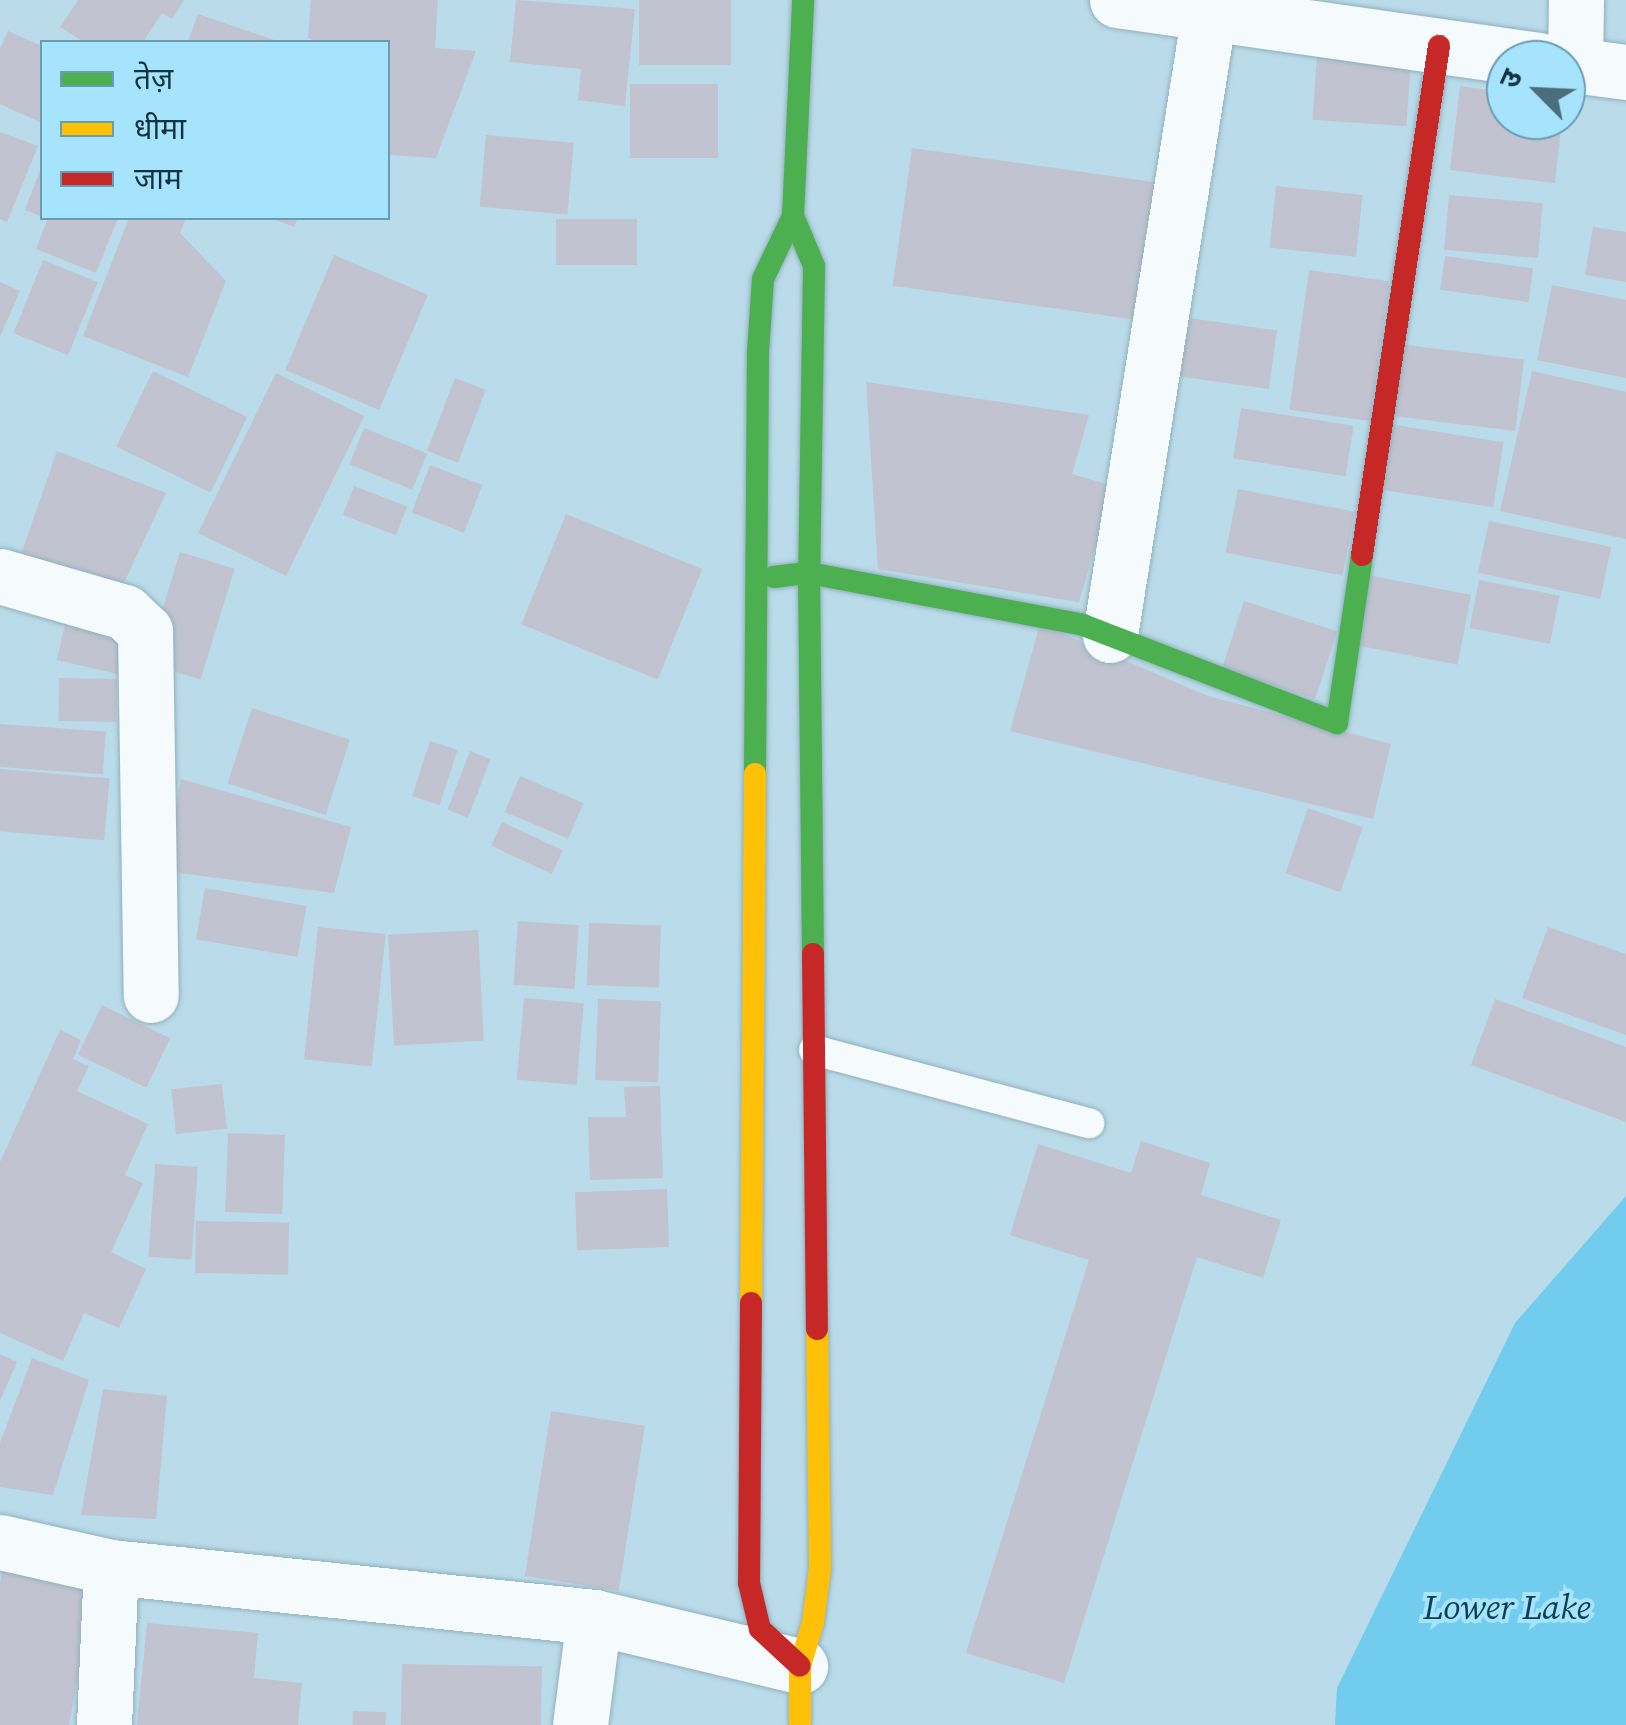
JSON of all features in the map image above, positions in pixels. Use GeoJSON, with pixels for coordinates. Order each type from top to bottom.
{"type":"FeatureCollection","features":[{"type":"Feature","properties":{"kind":"main road"},"geometry":{"type":"LineString","coordinates":[[800,1666],[760,1629],[749,1583],[756,579],[763,279],[793,216],[803,0]]}},
{"type":"Feature","properties":{"kind":"main road"},"geometry":{"type":"LineString","coordinates":[[756,579],[809,573],[1083,624],[1337,723],[1439,46]]}},
{"type":"Feature","properties":{"kind":"main road"},"geometry":{"type":"LineString","coordinates":[[793,216],[814,266],[809,573],[820,1569],[813,1622],[800,1666],[800,1725]]}},
{"type":"Feature","properties":{"kind":"street"},"geometry":{"type":"LineString","coordinates":[[1117,0],[1486,53]]}},
{"type":"Feature","properties":{"kind":"street"},"geometry":{"type":"LineString","coordinates":[[1576,0],[1576,40]]}},
{"type":"Feature","properties":{"kind":"street"},"geometry":{"type":"LineString","coordinates":[[1110,635],[1209,13]]}},
{"type":"Feature","properties":{"kind":"street"},"geometry":{"type":"LineString","coordinates":[[0,576],[125,612],[145,631],[151,994]]}},
{"type":"Feature","properties":{"kind":"street"},"geometry":{"type":"LineString","coordinates":[[0,1542],[111,1567],[594,1617],[800,1666]]}},
{"type":"Feature","properties":{"kind":"street"},"geometry":{"type":"LineString","coordinates":[[104,1725],[111,1567]]}},
{"type":"Feature","properties":{"kind":"street"},"geometry":{"type":"LineString","coordinates":[[580,1725],[594,1617]]}},
{"type":"Feature","properties":{"kind":"lane"},"geometry":{"type":"LineString","coordinates":[[814,1050],[1089,1123]]}},
{"type":"Feature","properties":{"kind":"water","name":"Lower Lake"},"geometry":{"type":"Polygon","coordinates":[[[1626,1196],[1626,1725],[1335,1725],[1337,1688],[1515,1323],[1626,1196]]]}},
{"type":"Feature","properties":{"kind":"building"},"geometry":{"type":"Polygon","coordinates":[[[78,0],[184,0],[172,19],[162,13],[144,40],[81,40],[60,27],[78,0]]]}},
{"type":"Feature","properties":{"kind":"building"},"geometry":{"type":"Polygon","coordinates":[[[311,0],[438,0],[435,48],[476,51],[436,158],[390,155],[390,40],[308,38],[311,0]]]}},
{"type":"Feature","properties":{"kind":"building"},"geometry":{"type":"Polygon","coordinates":[[[516,0],[635,9],[625,106],[578,100],[581,69],[510,62],[516,0]]]}},
{"type":"Feature","properties":{"kind":"building"},"geometry":{"type":"Polygon","coordinates":[[[639,0],[731,0],[731,65],[639,65],[639,0]]]}},
{"type":"Feature","properties":{"kind":"building"},"geometry":{"type":"Polygon","coordinates":[[[198,14],[274,40],[189,40],[198,14]]]}},
{"type":"Feature","properties":{"kind":"building"},"geometry":{"type":"Polygon","coordinates":[[[8,31],[40,45],[40,122],[0,104],[0,49],[8,31]]]}},
{"type":"Feature","properties":{"kind":"building"},"geometry":{"type":"Polygon","coordinates":[[[1318,41],[1412,48],[1406,126],[1312,120],[1318,41]]]}},
{"type":"Feature","properties":{"kind":"building"},"geometry":{"type":"Polygon","coordinates":[[[630,84],[718,84],[718,158],[630,158],[630,84]]]}},
{"type":"Feature","properties":{"kind":"building"},"geometry":{"type":"Polygon","coordinates":[[[1460,86],[1486,89],[1486,140],[1560,140],[1555,183],[1450,170],[1460,86]]]}},
{"type":"Feature","properties":{"kind":"building"},"geometry":{"type":"Polygon","coordinates":[[[0,132],[38,146],[7,222],[0,219],[0,132]]]}},
{"type":"Feature","properties":{"kind":"building"},"geometry":{"type":"Polygon","coordinates":[[[486,135],[574,143],[567,214],[480,207],[486,135]]]}},
{"type":"Feature","properties":{"kind":"building"},"geometry":{"type":"Polygon","coordinates":[[[912,148],[1161,183],[1141,321],[893,286],[912,148]]]}},
{"type":"Feature","properties":{"kind":"building"},"geometry":{"type":"Polygon","coordinates":[[[40,170],[40,216],[25,210],[40,170]]]}},
{"type":"Feature","properties":{"kind":"building"},"geometry":{"type":"Polygon","coordinates":[[[1276,186],[1363,195],[1356,257],[1270,248],[1276,186]]]}},
{"type":"Feature","properties":{"kind":"building"},"geometry":{"type":"Polygon","coordinates":[[[1449,195],[1543,203],[1538,258],[1444,250],[1449,195]]]}},
{"type":"Feature","properties":{"kind":"building"},"geometry":{"type":"Polygon","coordinates":[[[556,219],[637,219],[637,265],[556,265],[556,219]]]}},
{"type":"Feature","properties":{"kind":"building"},"geometry":{"type":"Polygon","coordinates":[[[47,220],[117,220],[96,273],[36,249],[47,220]]]}},
{"type":"Feature","properties":{"kind":"building"},"geometry":{"type":"Polygon","coordinates":[[[128,220],[185,220],[180,233],[226,281],[188,377],[83,336],[128,220]]]}},
{"type":"Feature","properties":{"kind":"building"},"geometry":{"type":"Polygon","coordinates":[[[276,220],[297,220],[294,227],[276,220]]]}},
{"type":"Feature","properties":{"kind":"building"},"geometry":{"type":"Polygon","coordinates":[[[1593,227],[1626,232],[1626,282],[1585,275],[1593,227]]]}},
{"type":"Feature","properties":{"kind":"building"},"geometry":{"type":"Polygon","coordinates":[[[334,255],[428,295],[379,410],[285,370],[334,255]]]}},
{"type":"Feature","properties":{"kind":"building"},"geometry":{"type":"Polygon","coordinates":[[[1445,256],[1533,268],[1528,302],[1440,290],[1445,256]]]}},
{"type":"Feature","properties":{"kind":"building"},"geometry":{"type":"Polygon","coordinates":[[[43,260],[98,282],[68,355],[13,333],[43,260]]]}},
{"type":"Feature","properties":{"kind":"building"},"geometry":{"type":"Polygon","coordinates":[[[1309,270],[1389,281],[1370,421],[1289,410],[1309,270]]]}},
{"type":"Feature","properties":{"kind":"building"},"geometry":{"type":"Polygon","coordinates":[[[0,282],[20,291],[0,337],[0,282]]]}},
{"type":"Feature","properties":{"kind":"building"},"geometry":{"type":"Polygon","coordinates":[[[1552,285],[1626,300],[1626,378],[1537,360],[1552,285]]]}},
{"type":"Feature","properties":{"kind":"building"},"geometry":{"type":"Polygon","coordinates":[[[1174,316],[1277,330],[1269,389],[1166,374],[1174,316]]]}},
{"type":"Feature","properties":{"kind":"building"},"geometry":{"type":"Polygon","coordinates":[[[1398,344],[1524,359],[1515,431],[1389,415],[1398,344]]]}},
{"type":"Feature","properties":{"kind":"building"},"geometry":{"type":"Polygon","coordinates":[[[153,371],[247,417],[211,493],[116,446],[153,371]]]}},
{"type":"Feature","properties":{"kind":"building"},"geometry":{"type":"Polygon","coordinates":[[[1532,371],[1626,392],[1626,539],[1500,511],[1532,371]]]}},
{"type":"Feature","properties":{"kind":"building"},"geometry":{"type":"Polygon","coordinates":[[[276,373],[364,416],[286,576],[198,533],[276,373]]]}},
{"type":"Feature","properties":{"kind":"building"},"geometry":{"type":"Polygon","coordinates":[[[455,378],[486,390],[458,463],[427,451],[455,378]]]}},
{"type":"Feature","properties":{"kind":"building"},"geometry":{"type":"Polygon","coordinates":[[[866,382],[1089,415],[1072,474],[1113,486],[1079,602],[878,569],[866,382]]]}},
{"type":"Feature","properties":{"kind":"building"},"geometry":{"type":"Polygon","coordinates":[[[1241,408],[1354,426],[1346,476],[1233,458],[1241,408]]]}},
{"type":"Feature","properties":{"kind":"building"},"geometry":{"type":"Polygon","coordinates":[[[1389,424],[1504,442],[1493,507],[1379,489],[1389,424]]]}},
{"type":"Feature","properties":{"kind":"building"},"geometry":{"type":"Polygon","coordinates":[[[364,428],[427,453],[412,490],[349,464],[364,428]]]}},
{"type":"Feature","properties":{"kind":"building"},"geometry":{"type":"Polygon","coordinates":[[[57,451],[166,493],[116,600],[16,569],[57,451]]]}},
{"type":"Feature","properties":{"kind":"building"},"geometry":{"type":"Polygon","coordinates":[[[430,465],[482,485],[464,533],[412,513],[430,465]]]}},
{"type":"Feature","properties":{"kind":"building"},"geometry":{"type":"Polygon","coordinates":[[[354,486],[407,506],[396,535],[343,515],[354,486]]]}},
{"type":"Feature","properties":{"kind":"building"},"geometry":{"type":"Polygon","coordinates":[[[1238,489],[1355,512],[1342,576],[1226,553],[1238,489]]]}},
{"type":"Feature","properties":{"kind":"building"},"geometry":{"type":"Polygon","coordinates":[[[566,514],[702,569],[658,679],[521,624],[566,514]]]}},
{"type":"Feature","properties":{"kind":"building"},"geometry":{"type":"Polygon","coordinates":[[[1489,521],[1611,547],[1600,599],[1478,573],[1489,521]]]}},
{"type":"Feature","properties":{"kind":"building"},"geometry":{"type":"Polygon","coordinates":[[[180,552],[235,569],[201,680],[146,663],[180,552]]]}},
{"type":"Feature","properties":{"kind":"building"},"geometry":{"type":"Polygon","coordinates":[[[1368,575],[1471,595],[1458,665],[1354,645],[1368,575]]]}},
{"type":"Feature","properties":{"kind":"building"},"geometry":{"type":"Polygon","coordinates":[[[1479,580],[1559,596],[1550,644],[1470,628],[1479,580]]]}},
{"type":"Feature","properties":{"kind":"building"},"geometry":{"type":"Polygon","coordinates":[[[1244,601],[1337,631],[1315,699],[1222,669],[1244,601]]]}},
{"type":"Feature","properties":{"kind":"building"},"geometry":{"type":"Polygon","coordinates":[[[66,620],[136,636],[127,676],[57,660],[66,620]]]}},
{"type":"Feature","properties":{"kind":"building"},"geometry":{"type":"Polygon","coordinates":[[[1040,624],[1208,696],[1391,744],[1373,819],[1010,731],[1040,624]]]}},
{"type":"Feature","properties":{"kind":"building"},"geometry":{"type":"Polygon","coordinates":[[[59,678],[117,679],[116,722],[58,721],[59,678]]]}},
{"type":"Feature","properties":{"kind":"building"},"geometry":{"type":"Polygon","coordinates":[[[252,708],[350,740],[326,815],[228,783],[252,708]]]}},
{"type":"Feature","properties":{"kind":"building"},"geometry":{"type":"Polygon","coordinates":[[[0,724],[106,731],[103,774],[0,767],[0,724]]]}},
{"type":"Feature","properties":{"kind":"building"},"geometry":{"type":"Polygon","coordinates":[[[430,741],[458,750],[440,805],[412,796],[430,741]]]}},
{"type":"Feature","properties":{"kind":"building"},"geometry":{"type":"Polygon","coordinates":[[[470,751],[491,759],[468,818],[447,810],[470,751]]]}},
{"type":"Feature","properties":{"kind":"building"},"geometry":{"type":"Polygon","coordinates":[[[0,769],[110,779],[104,840],[0,831],[0,769]]]}},
{"type":"Feature","properties":{"kind":"building"},"geometry":{"type":"Polygon","coordinates":[[[520,776],[584,803],[568,839],[505,812],[520,776]]]}},
{"type":"Feature","properties":{"kind":"building"},"geometry":{"type":"Polygon","coordinates":[[[181,779],[351,827],[334,893],[164,871],[181,779]]]}},
{"type":"Feature","properties":{"kind":"building"},"geometry":{"type":"Polygon","coordinates":[[[1308,808],[1363,827],[1340,892],[1286,873],[1308,808]]]}},
{"type":"Feature","properties":{"kind":"building"},"geometry":{"type":"Polygon","coordinates":[[[502,822],[563,850],[552,874],[491,846],[502,822]]]}},
{"type":"Feature","properties":{"kind":"building"},"geometry":{"type":"Polygon","coordinates":[[[205,888],[306,906],[297,957],[196,939],[205,888]]]}},
{"type":"Feature","properties":{"kind":"building"},"geometry":{"type":"Polygon","coordinates":[[[518,921],[579,925],[574,989],[514,985],[518,921]]]}},
{"type":"Feature","properties":{"kind":"building"},"geometry":{"type":"Polygon","coordinates":[[[589,923],[661,926],[659,987],[587,985],[589,923]]]}},
{"type":"Feature","properties":{"kind":"building"},"geometry":{"type":"Polygon","coordinates":[[[318,927],[386,934],[372,1066],[304,1059],[318,927]]]}},
{"type":"Feature","properties":{"kind":"building"},"geometry":{"type":"Polygon","coordinates":[[[1548,927],[1626,954],[1626,1035],[1522,998],[1548,927]]]}},
{"type":"Feature","properties":{"kind":"building"},"geometry":{"type":"Polygon","coordinates":[[[478,930],[484,1041],[394,1046],[388,935],[478,930]]]}},
{"type":"Feature","properties":{"kind":"building"},"geometry":{"type":"Polygon","coordinates":[[[524,998],[584,1003],[577,1085],[517,1080],[524,998]]]}},
{"type":"Feature","properties":{"kind":"building"},"geometry":{"type":"Polygon","coordinates":[[[598,999],[661,1001],[658,1082],[595,1080],[598,999]]]}},
{"type":"Feature","properties":{"kind":"building"},"geometry":{"type":"Polygon","coordinates":[[[1495,999],[1626,1047],[1626,1122],[1471,1065],[1495,999]]]}},
{"type":"Feature","properties":{"kind":"building"},"geometry":{"type":"Polygon","coordinates":[[[102,1005],[170,1038],[146,1088],[78,1054],[102,1005]]]}},
{"type":"Feature","properties":{"kind":"building"},"geometry":{"type":"Polygon","coordinates":[[[60,1030],[81,1040],[73,1059],[89,1066],[77,1091],[148,1124],[125,1175],[143,1183],[111,1252],[146,1269],[119,1328],[84,1313],[63,1361],[0,1333],[0,1162],[60,1030]]]}},
{"type":"Feature","properties":{"kind":"building"},"geometry":{"type":"Polygon","coordinates":[[[222,1084],[227,1129],[176,1134],[171,1089],[222,1084]]]}},
{"type":"Feature","properties":{"kind":"building"},"geometry":{"type":"Polygon","coordinates":[[[660,1086],[663,1178],[590,1180],[588,1117],[626,1117],[624,1087],[660,1086]]]}},
{"type":"Feature","properties":{"kind":"building"},"geometry":{"type":"Polygon","coordinates":[[[228,1133],[285,1135],[282,1214],[225,1212],[228,1133]]]}},
{"type":"Feature","properties":{"kind":"building"},"geometry":{"type":"Polygon","coordinates":[[[1141,1141],[1210,1163],[1201,1195],[1281,1220],[1263,1278],[1197,1257],[1064,1683],[966,1653],[1089,1260],[1010,1235],[1038,1144],[1131,1173],[1141,1141]]]}},
{"type":"Feature","properties":{"kind":"building"},"geometry":{"type":"Polygon","coordinates":[[[155,1164],[198,1167],[191,1260],[149,1257],[155,1164]]]}},
{"type":"Feature","properties":{"kind":"building"},"geometry":{"type":"Polygon","coordinates":[[[667,1189],[669,1247],[577,1250],[575,1192],[667,1189]]]}},
{"type":"Feature","properties":{"kind":"building"},"geometry":{"type":"Polygon","coordinates":[[[196,1221],[289,1223],[288,1275],[195,1273],[196,1221]]]}},
{"type":"Feature","properties":{"kind":"building"},"geometry":{"type":"Polygon","coordinates":[[[0,1354],[17,1362],[0,1401],[0,1354]]]}},
{"type":"Feature","properties":{"kind":"building"},"geometry":{"type":"Polygon","coordinates":[[[32,1358],[89,1380],[53,1495],[0,1487],[0,1443],[32,1358]]]}},
{"type":"Feature","properties":{"kind":"building"},"geometry":{"type":"Polygon","coordinates":[[[103,1389],[167,1396],[156,1519],[81,1515],[103,1389]]]}},
{"type":"Feature","properties":{"kind":"building"},"geometry":{"type":"Polygon","coordinates":[[[551,1411],[645,1426],[619,1591],[525,1576],[551,1411]]]}},
{"type":"Feature","properties":{"kind":"building"},"geometry":{"type":"Polygon","coordinates":[[[5,1558],[96,1575],[69,1725],[0,1725],[0,1583],[5,1558]]]}},
{"type":"Feature","properties":{"kind":"building"},"geometry":{"type":"Polygon","coordinates":[[[147,1623],[258,1633],[254,1678],[302,1683],[298,1725],[137,1725],[147,1623]]]}},
{"type":"Feature","properties":{"kind":"building"},"geometry":{"type":"Polygon","coordinates":[[[402,1664],[542,1666],[541,1725],[401,1725],[402,1664]]]}},
{"type":"Feature","properties":{"kind":"building"},"geometry":{"type":"Polygon","coordinates":[[[353,1711],[386,1712],[386,1725],[353,1725],[353,1711]]]}},
{"type":"Feature","properties":{"kind":"traffic: fast"},"geometry":{"type":"LineString","coordinates":[[755,774],[758,352],[763,279],[793,216],[803,0]]}},
{"type":"Feature","properties":{"kind":"traffic: fast"},"geometry":{"type":"LineString","coordinates":[[793,216],[814,266],[809,573],[813,954]]}},
{"type":"Feature","properties":{"kind":"traffic: fast"},"geometry":{"type":"LineString","coordinates":[[774,577],[809,573],[1083,625],[1337,723],[1362,555]]}},
{"type":"Feature","properties":{"kind":"traffic: slow"},"geometry":{"type":"LineString","coordinates":[[751,1303],[755,774]]}},
{"type":"Feature","properties":{"kind":"traffic: slow"},"geometry":{"type":"LineString","coordinates":[[800,1725],[800,1666],[813,1622],[820,1569],[817,1329]]}},
{"type":"Feature","properties":{"kind":"traffic: jam"},"geometry":{"type":"LineString","coordinates":[[1362,555],[1439,46]]}},
{"type":"Feature","properties":{"kind":"traffic: jam"},"geometry":{"type":"LineString","coordinates":[[813,954],[817,1329]]}},
{"type":"Feature","properties":{"kind":"traffic: jam"},"geometry":{"type":"LineString","coordinates":[[751,1303],[749,1583],[760,1629],[800,1666]]}}]}
